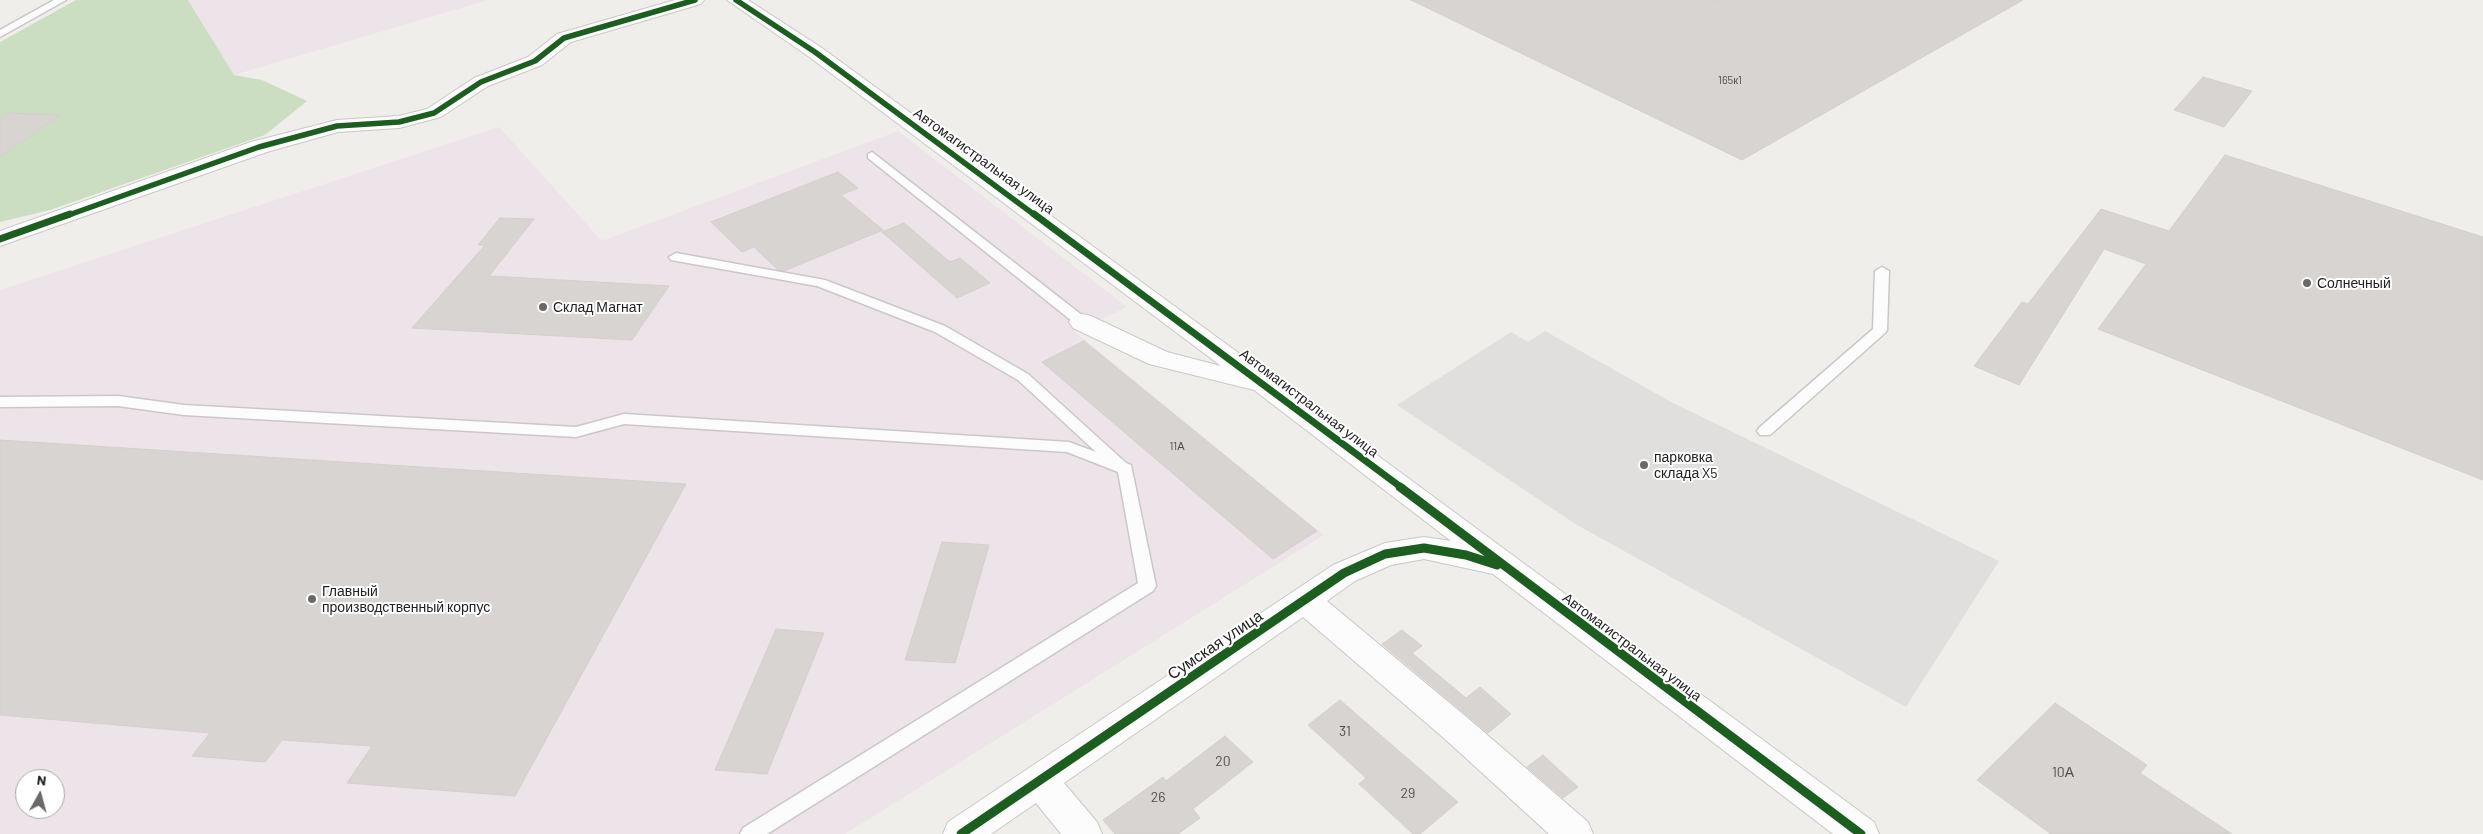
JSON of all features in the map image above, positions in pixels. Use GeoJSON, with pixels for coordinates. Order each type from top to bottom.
{"type":"FeatureCollection","features":[{"type":"Feature","properties":{"kind":"street"},"geometry":{"type":"LineString","coordinates":[[0,239],[259,148],[337,126],[399,122],[434,112],[480,82],[535,61],[564,38],[695,0]]}},
{"type":"Feature","properties":{"kind":"street","name":"Автомагистральная улица"},"geometry":{"type":"LineString","coordinates":[[736,0],[823,58],[1265,385],[1861,834]]}},
{"type":"Feature","properties":{"kind":"street"},"geometry":{"type":"LineString","coordinates":[[1082,322],[1158,358],[1265,385]]}},
{"type":"Feature","properties":{"kind":"street","name":"Сумская улица"},"geometry":{"type":"LineString","coordinates":[[961,834],[1344,574],[1385,554],[1424,548],[1466,555],[1506,568]]}},
{"type":"Feature","properties":{"kind":"street"},"geometry":{"type":"LineString","coordinates":[[1305,601],[1458,730],[1575,834]]}},
{"type":"Feature","properties":{"kind":"street"},"geometry":{"type":"LineString","coordinates":[[1040,781],[1084,834]]}},
{"type":"Feature","properties":{"kind":"lane"},"geometry":{"type":"LineString","coordinates":[[0,34],[61,0]]}},
{"type":"Feature","properties":{"kind":"lane"},"geometry":{"type":"LineString","coordinates":[[872,156],[1082,322]]}},
{"type":"Feature","properties":{"kind":"lane"},"geometry":{"type":"LineString","coordinates":[[676,257],[820,283],[940,329],[1023,378],[1125,469],[1147,586],[750,834]]}},
{"type":"Feature","properties":{"kind":"lane"},"geometry":{"type":"LineString","coordinates":[[1765,431],[1880,330],[1882,271]]}},
{"type":"Feature","properties":{"kind":"lane"},"geometry":{"type":"LineString","coordinates":[[0,402],[118,401],[184,410],[576,432],[624,419],[1069,447],[1125,469]]}},
{"type":"Feature","properties":{"kind":"shaded area"},"geometry":{"type":"Polygon","coordinates":[[[188,0],[488,0],[234,75],[188,0]]]}},
{"type":"Feature","properties":{"kind":"shaded area"},"geometry":{"type":"Polygon","coordinates":[[[499,127],[602,241],[898,131],[1127,307],[1075,332],[1324,535],[845,834],[0,834],[0,290],[499,127]]]}},
{"type":"Feature","properties":{"kind":"shaded area","name":"парковка склада X5"},"geometry":{"type":"Polygon","coordinates":[[[1545,331],[1673,403],[1999,561],[1906,707],[1577,525],[1397,405],[1511,332],[1528,342],[1545,331]]]}},
{"type":"Feature","properties":{"kind":"green space"},"geometry":{"type":"Polygon","coordinates":[[[76,0],[188,0],[234,75],[262,80],[307,101],[265,135],[50,210],[0,222],[0,42],[76,0]]]}},
{"type":"Feature","properties":{"kind":"building"},"geometry":{"type":"Polygon","coordinates":[[[1411,0],[2023,0],[1742,160],[1411,0]]]}},
{"type":"Feature","properties":{"kind":"building"},"geometry":{"type":"Polygon","coordinates":[[[2203,77],[2252,91],[2224,127],[2174,110],[2203,77]]]}},
{"type":"Feature","properties":{"kind":"building"},"geometry":{"type":"Polygon","coordinates":[[[8,113],[61,115],[0,157],[0,118],[8,113]]]}},
{"type":"Feature","properties":{"kind":"building","name":"Солнечный"},"geometry":{"type":"Polygon","coordinates":[[[2225,155],[2483,237],[2483,480],[2098,329],[2146,264],[2104,249],[2019,385],[1974,366],[2022,302],[2028,304],[2101,209],[2169,231],[2225,155]]]}},
{"type":"Feature","properties":{"kind":"building"},"geometry":{"type":"Polygon","coordinates":[[[838,172],[858,188],[841,195],[883,230],[784,271],[778,270],[754,247],[742,252],[711,222],[838,172]]]}},
{"type":"Feature","properties":{"kind":"building","name":"Склад Магнат"},"geometry":{"type":"Polygon","coordinates":[[[500,218],[534,219],[489,276],[669,286],[632,340],[412,328],[485,245],[478,245],[500,218]]]}},
{"type":"Feature","properties":{"kind":"building"},"geometry":{"type":"Polygon","coordinates":[[[904,223],[950,262],[960,258],[990,283],[957,298],[882,232],[904,223]]]}},
{"type":"Feature","properties":{"kind":"building"},"geometry":{"type":"Polygon","coordinates":[[[1084,341],[1317,531],[1273,559],[1042,362],[1084,341]]]}},
{"type":"Feature","properties":{"kind":"building","name":"Главный производственный корпус"},"geometry":{"type":"Polygon","coordinates":[[[0,440],[686,484],[515,796],[347,783],[372,746],[282,740],[265,762],[192,756],[210,733],[0,715],[0,440]]]}},
{"type":"Feature","properties":{"kind":"building"},"geometry":{"type":"Polygon","coordinates":[[[942,542],[989,545],[955,663],[905,660],[942,542]]]}},
{"type":"Feature","properties":{"kind":"building"},"geometry":{"type":"Polygon","coordinates":[[[776,629],[824,633],[767,774],[715,770],[776,629]]]}},
{"type":"Feature","properties":{"kind":"building"},"geometry":{"type":"Polygon","coordinates":[[[1402,630],[1422,646],[1412,653],[1466,698],[1480,687],[1511,714],[1488,733],[1382,644],[1402,630]]]}},
{"type":"Feature","properties":{"kind":"building"},"geometry":{"type":"Polygon","coordinates":[[[1340,700],[1458,802],[1420,834],[1413,834],[1359,784],[1366,778],[1308,725],[1340,700]]]}},
{"type":"Feature","properties":{"kind":"building"},"geometry":{"type":"Polygon","coordinates":[[[2055,703],[2147,765],[2140,773],[2232,834],[2051,834],[1977,780],[2055,703]]]}},
{"type":"Feature","properties":{"kind":"building"},"geometry":{"type":"Polygon","coordinates":[[[1225,736],[1253,762],[1193,809],[1200,818],[1178,834],[1115,834],[1103,820],[1163,777],[1166,781],[1225,736]]]}},
{"type":"Feature","properties":{"kind":"building"},"geometry":{"type":"Polygon","coordinates":[[[1543,755],[1578,787],[1563,798],[1527,767],[1543,755]]]}},
{"type":"Feature","properties":{"kind":"cycle path"},"geometry":{"type":"LineString","coordinates":[[0,239],[259,147],[337,126],[399,122],[434,113],[481,82],[535,61],[564,38],[695,0]]}},
{"type":"Feature","properties":{"kind":"cycle path"},"geometry":{"type":"LineString","coordinates":[[736,0],[815,52],[1265,385],[1861,834]]}},
{"type":"Feature","properties":{"kind":"cycle path"},"geometry":{"type":"LineString","coordinates":[[961,834],[1344,573],[1385,554],[1424,548],[1466,555],[1497,565]]}},
{"type":"Feature","properties":{"kind":"place","name":"Солнечный"},"geometry":{"type":"Point","coordinates":[2307,283]}},
{"type":"Feature","properties":{"kind":"place","name":"Склад Магнат"},"geometry":{"type":"Point","coordinates":[543,307]}},
{"type":"Feature","properties":{"kind":"place","name":"парковка склада X5"},"geometry":{"type":"Point","coordinates":[1644,465]}},
{"type":"Feature","properties":{"kind":"place","name":"Главный производственный корпус"},"geometry":{"type":"Point","coordinates":[312,599]}}]}
